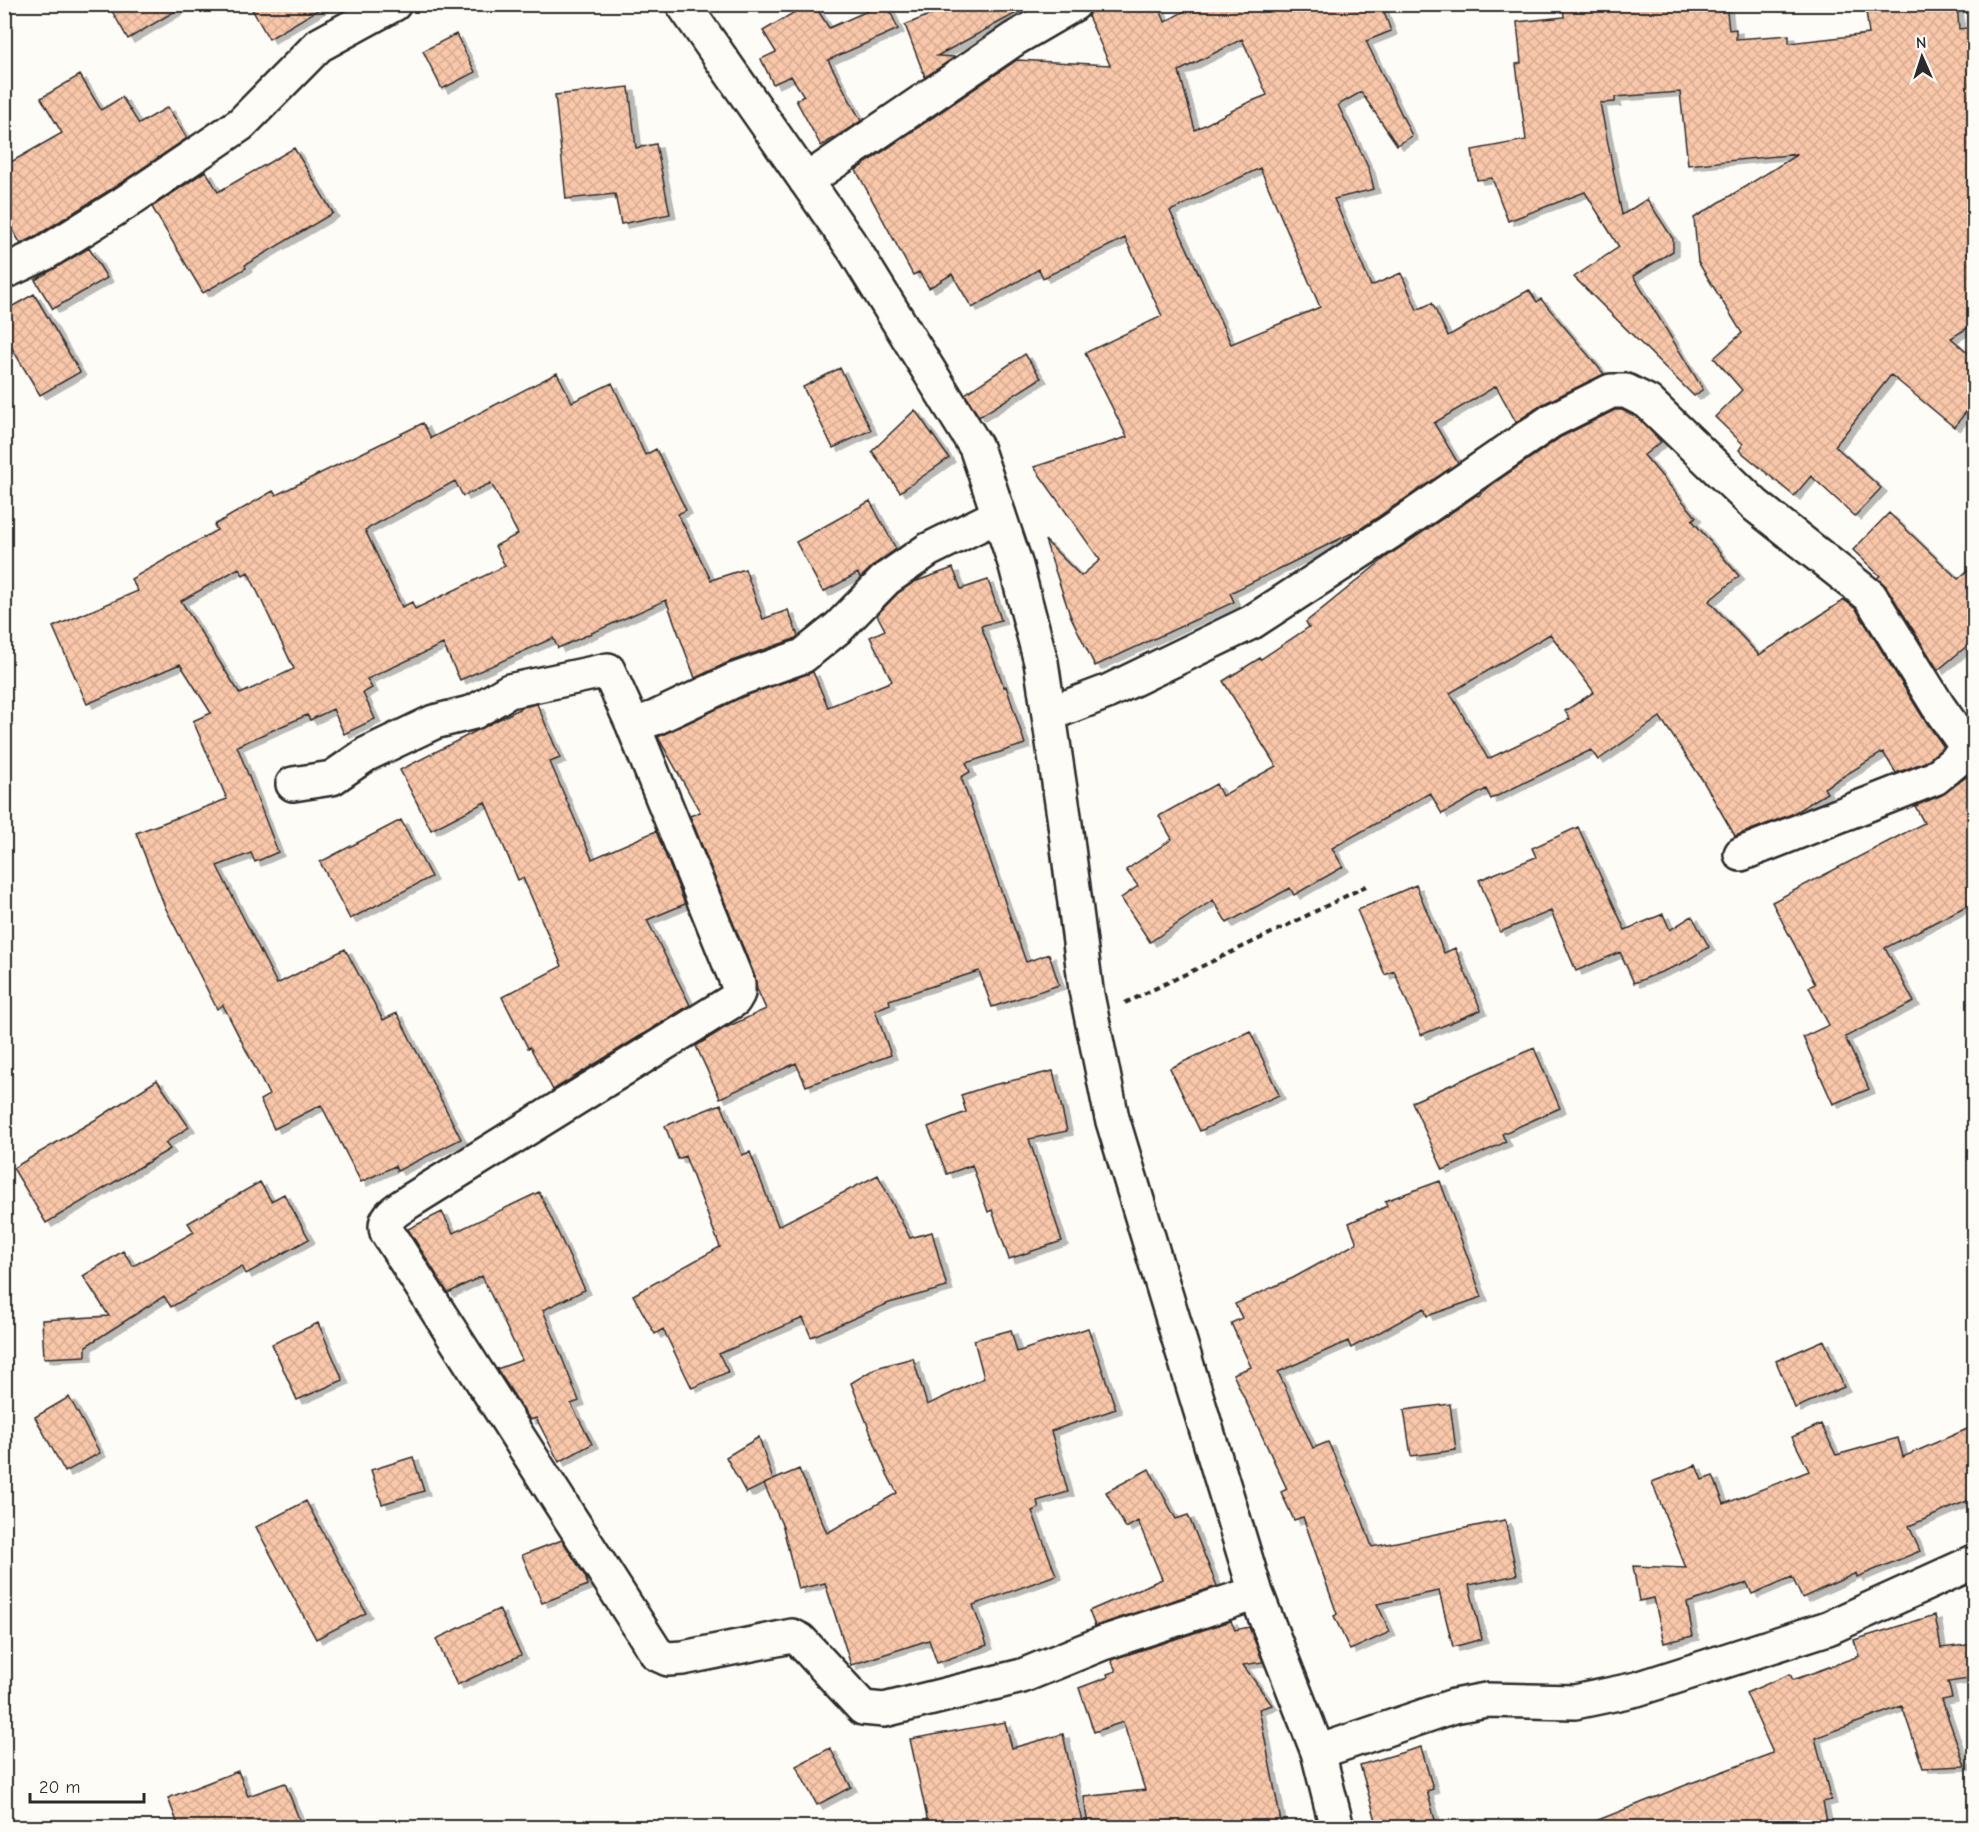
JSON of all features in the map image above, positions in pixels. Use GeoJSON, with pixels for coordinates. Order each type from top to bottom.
{"type":"FeatureCollection","features":[{"type":"Feature","properties":{"kind":"street"},"geometry":{"type":"LineString","coordinates":[[4,272],[45,254],[241,124],[319,45],[394,4]]}},
{"type":"Feature","properties":{"kind":"street"},"geometry":{"type":"LineString","coordinates":[[683,4],[855,251],[976,447],[1016,566],[1041,662],[1064,816],[1086,990],[1112,1118],[1256,1593],[1318,1752],[1337,1827]]}},
{"type":"Feature","properties":{"kind":"street"},"geometry":{"type":"LineString","coordinates":[[806,181],[1014,39],[1074,4]]}},
{"type":"Feature","properties":{"kind":"street"},"geometry":{"type":"LineString","coordinates":[[1049,714],[1107,692],[1252,622],[1390,532],[1551,421],[1611,390],[1626,391],[1648,402],[1755,506],[1870,596],[1938,706],[1969,750],[1935,778],[1741,854]]}},
{"type":"Feature","properties":{"kind":"street"},"geometry":{"type":"LineString","coordinates":[[633,725],[655,718],[735,680],[803,656],[839,627],[886,579],[928,550],[999,515]]}},
{"type":"Feature","properties":{"kind":"street"},"geometry":{"type":"LineString","coordinates":[[293,784],[332,778],[367,754],[434,722],[474,712],[509,691],[608,670],[633,725],[738,984],[738,993],[734,1000],[411,1201],[389,1217],[385,1226],[657,1654],[668,1659],[683,1658],[794,1637],[800,1640],[863,1708],[884,1710],[1022,1676],[1103,1643],[1256,1593]]}},
{"type":"Feature","properties":{"kind":"street"},"geometry":{"type":"LineString","coordinates":[[1318,1752],[1465,1704],[1486,1700],[1575,1702],[1637,1689],[1828,1628],[1974,1562]]}},
{"type":"Feature","properties":{"kind":"path"},"geometry":{"type":"LineString","coordinates":[[1092,1019],[1370,884]]}},
{"type":"Feature","properties":{"kind":"building"},"geometry":{"type":"Polygon","coordinates":[[[108,4],[187,4],[128,39],[108,4]]]}},
{"type":"Feature","properties":{"kind":"building"},"geometry":{"type":"Polygon","coordinates":[[[249,4],[328,4],[269,39],[249,4]]]}},
{"type":"Feature","properties":{"kind":"building"},"geometry":{"type":"Polygon","coordinates":[[[808,4],[814,4],[829,28],[887,4],[898,29],[828,60],[861,121],[821,146],[796,100],[804,96],[791,76],[773,84],[761,59],[776,52],[763,31],[808,4]]]}},
{"type":"Feature","properties":{"kind":"building"},"geometry":{"type":"Polygon","coordinates":[[[956,4],[1033,4],[937,56],[955,57],[925,77],[905,25],[956,4]]]}},
{"type":"Feature","properties":{"kind":"building"},"geometry":{"type":"Polygon","coordinates":[[[1093,4],[1158,4],[1165,22],[1197,4],[1381,4],[1391,31],[1366,41],[1412,136],[1397,145],[1361,92],[1338,105],[1369,169],[1374,189],[1334,199],[1371,286],[1401,273],[1417,310],[1432,303],[1448,336],[1529,290],[1537,302],[1541,299],[1604,374],[1543,404],[1516,422],[1496,386],[1434,423],[1458,463],[1360,529],[1230,593],[1234,602],[1095,666],[1070,615],[1045,540],[1081,576],[1100,560],[1034,467],[1127,437],[1085,353],[1162,316],[1125,238],[1043,278],[1039,269],[972,308],[952,274],[929,288],[919,272],[913,275],[856,170],[1017,60],[1110,65],[1088,16],[1093,4]],[[1242,39],[1179,71],[1195,130],[1267,95],[1242,39]],[[1260,168],[1170,211],[1231,344],[1320,307],[1260,168]]]}},
{"type":"Feature","properties":{"kind":"building"},"geometry":{"type":"Polygon","coordinates":[[[1563,4],[1726,4],[1729,30],[1736,29],[1736,39],[1789,35],[1789,43],[1869,34],[1865,4],[1957,4],[1959,29],[1974,27],[1974,324],[1951,338],[1974,358],[1974,402],[1954,427],[1891,375],[1835,446],[1881,488],[1855,516],[1811,476],[1794,496],[1739,450],[1743,444],[1715,417],[1742,390],[1714,358],[1742,333],[1698,262],[1694,218],[1798,154],[1688,165],[1680,92],[1615,97],[1615,102],[1600,103],[1622,215],[1647,199],[1673,239],[1673,251],[1633,276],[1703,389],[1694,396],[1574,277],[1619,247],[1585,192],[1508,221],[1492,178],[1477,180],[1472,150],[1526,140],[1516,64],[1521,63],[1517,22],[1564,17],[1563,4]]]}},
{"type":"Feature","properties":{"kind":"building"},"geometry":{"type":"Polygon","coordinates":[[[456,34],[475,72],[442,89],[423,51],[456,34]]]}},
{"type":"Feature","properties":{"kind":"building"},"geometry":{"type":"Polygon","coordinates":[[[80,75],[101,110],[122,97],[139,124],[168,107],[187,138],[113,188],[21,244],[4,216],[4,166],[62,133],[41,98],[80,75]]]}},
{"type":"Feature","properties":{"kind":"building"},"geometry":{"type":"Polygon","coordinates":[[[629,87],[636,148],[656,144],[670,214],[621,224],[615,194],[566,199],[555,95],[629,87]]]}},
{"type":"Feature","properties":{"kind":"building"},"geometry":{"type":"Polygon","coordinates":[[[294,148],[333,213],[245,265],[246,268],[203,293],[152,207],[206,171],[218,192],[294,148]]]}},
{"type":"Feature","properties":{"kind":"building"},"geometry":{"type":"Polygon","coordinates":[[[89,248],[107,278],[53,309],[35,280],[89,248]]]}},
{"type":"Feature","properties":{"kind":"building"},"geometry":{"type":"Polygon","coordinates":[[[34,294],[80,372],[40,395],[4,335],[4,311],[34,294]]]}},
{"type":"Feature","properties":{"kind":"building"},"geometry":{"type":"Polygon","coordinates":[[[1025,354],[1041,378],[979,417],[965,394],[1025,354]]]}},
{"type":"Feature","properties":{"kind":"building"},"geometry":{"type":"Polygon","coordinates":[[[840,368],[871,430],[833,448],[803,387],[840,368]]]}},
{"type":"Feature","properties":{"kind":"building"},"geometry":{"type":"Polygon","coordinates":[[[557,373],[572,402],[612,383],[645,455],[656,449],[686,510],[678,514],[711,580],[745,569],[763,619],[788,610],[798,636],[729,662],[695,678],[666,600],[558,648],[553,638],[460,680],[443,644],[367,679],[372,688],[363,693],[375,719],[344,734],[333,709],[310,720],[307,715],[237,746],[278,852],[255,862],[251,853],[217,866],[277,984],[345,949],[383,1020],[397,1013],[461,1139],[397,1171],[395,1166],[361,1182],[321,1105],[274,1129],[260,1100],[269,1095],[223,1005],[217,1009],[165,907],[136,833],[227,799],[193,721],[211,713],[180,664],[87,704],[53,627],[138,591],[131,579],[217,530],[214,525],[273,491],[276,495],[423,423],[431,438],[557,373]],[[455,481],[365,530],[402,607],[412,602],[415,609],[505,566],[495,546],[518,534],[491,483],[463,496],[455,481]],[[239,568],[181,601],[240,694],[294,669],[248,572],[243,575],[239,568]]]}},
{"type":"Feature","properties":{"kind":"building"},"geometry":{"type":"Polygon","coordinates":[[[915,410],[949,458],[900,492],[872,451],[915,410]]]}},
{"type":"Feature","properties":{"kind":"building"},"geometry":{"type":"Polygon","coordinates":[[[1615,410],[1622,410],[1637,417],[1661,442],[1644,455],[1696,517],[1692,520],[1739,576],[1709,601],[1759,655],[1844,600],[1856,609],[1922,716],[1944,747],[1925,762],[1896,773],[1883,752],[1824,788],[1827,793],[1792,814],[1735,836],[1703,781],[1660,717],[1598,760],[1591,750],[1491,799],[1486,789],[1442,814],[1430,793],[1332,848],[1343,867],[1294,895],[1290,888],[1227,923],[1213,900],[1150,942],[1121,898],[1138,886],[1126,870],[1172,839],[1159,816],[1216,784],[1222,796],[1276,766],[1223,681],[1309,627],[1306,622],[1385,558],[1561,437],[1615,410]],[[1550,634],[1450,693],[1488,759],[1570,719],[1565,711],[1594,692],[1550,634]]]}},
{"type":"Feature","properties":{"kind":"building"},"geometry":{"type":"Polygon","coordinates":[[[870,501],[896,549],[860,578],[858,573],[823,592],[796,542],[870,501]]]}},
{"type":"Feature","properties":{"kind":"building"},"geometry":{"type":"Polygon","coordinates":[[[1889,513],[1958,579],[1974,565],[1974,640],[1938,670],[1886,586],[1877,578],[1880,576],[1853,550],[1889,513]]]}},
{"type":"Feature","properties":{"kind":"building"},"geometry":{"type":"Polygon","coordinates":[[[953,568],[961,589],[988,580],[1001,620],[981,626],[1004,687],[1006,686],[1025,744],[966,763],[970,772],[961,777],[1026,962],[1049,954],[1059,985],[992,1007],[979,971],[889,1000],[890,1004],[875,1010],[891,1055],[806,1086],[796,1063],[720,1098],[696,1046],[723,1029],[766,1009],[690,816],[700,812],[658,737],[742,697],[813,672],[828,707],[892,681],[870,637],[885,630],[877,615],[898,593],[914,582],[953,568]]]}},
{"type":"Feature","properties":{"kind":"building"},"geometry":{"type":"Polygon","coordinates":[[[537,704],[560,758],[550,762],[592,859],[656,831],[685,904],[647,920],[690,1005],[553,1090],[502,997],[562,966],[523,878],[518,880],[485,802],[431,830],[400,770],[523,707],[537,704]]]}},
{"type":"Feature","properties":{"kind":"building"},"geometry":{"type":"Polygon","coordinates":[[[1969,775],[1974,785],[1974,902],[1885,948],[1914,1002],[1845,1037],[1869,1089],[1833,1104],[1803,1037],[1829,1025],[1809,987],[1815,984],[1772,902],[1924,823],[1915,806],[1942,795],[1969,775]]]}},
{"type":"Feature","properties":{"kind":"building"},"geometry":{"type":"Polygon","coordinates":[[[401,820],[431,877],[350,919],[320,862],[401,820]]]}},
{"type":"Feature","properties":{"kind":"building"},"geometry":{"type":"Polygon","coordinates":[[[1578,827],[1625,930],[1663,914],[1670,930],[1692,916],[1709,947],[1681,964],[1634,983],[1620,952],[1576,971],[1551,911],[1500,932],[1479,880],[1536,857],[1532,848],[1578,827]]]}},
{"type":"Feature","properties":{"kind":"building"},"geometry":{"type":"Polygon","coordinates":[[[1416,885],[1444,953],[1455,948],[1481,1010],[1421,1035],[1394,971],[1385,975],[1357,910],[1416,885]]]}},
{"type":"Feature","properties":{"kind":"building"},"geometry":{"type":"Polygon","coordinates":[[[1250,1031],[1279,1095],[1200,1131],[1170,1068],[1250,1031]]]}},
{"type":"Feature","properties":{"kind":"building"},"geometry":{"type":"Polygon","coordinates":[[[1534,1048],[1560,1108],[1502,1134],[1506,1142],[1443,1170],[1412,1102],[1534,1048]]]}},
{"type":"Feature","properties":{"kind":"building"},"geometry":{"type":"Polygon","coordinates":[[[1053,1071],[1067,1131],[1029,1139],[1062,1241],[1009,1259],[992,1210],[988,1212],[972,1165],[947,1174],[928,1127],[966,1112],[961,1095],[1053,1071]]]}},
{"type":"Feature","properties":{"kind":"building"},"geometry":{"type":"Polygon","coordinates":[[[157,1080],[189,1127],[165,1143],[170,1149],[46,1223],[13,1168],[100,1117],[157,1080]]]}},
{"type":"Feature","properties":{"kind":"building"},"geometry":{"type":"Polygon","coordinates":[[[721,1104],[742,1155],[750,1152],[778,1226],[878,1175],[910,1238],[932,1232],[947,1287],[889,1303],[811,1337],[803,1318],[719,1354],[728,1372],[692,1388],[663,1329],[655,1334],[633,1295],[720,1247],[685,1156],[678,1159],[665,1126],[721,1104]]]}},
{"type":"Feature","properties":{"kind":"building"},"geometry":{"type":"Polygon","coordinates":[[[1440,1181],[1482,1297],[1427,1316],[1424,1308],[1351,1348],[1348,1341],[1278,1372],[1313,1448],[1328,1442],[1358,1508],[1372,1547],[1505,1520],[1517,1575],[1469,1585],[1482,1639],[1453,1647],[1439,1591],[1377,1604],[1390,1632],[1350,1650],[1334,1616],[1337,1614],[1303,1517],[1294,1520],[1281,1492],[1287,1489],[1233,1374],[1251,1367],[1231,1323],[1242,1318],[1235,1304],[1293,1278],[1357,1243],[1349,1223],[1387,1206],[1385,1201],[1440,1181]]]}},
{"type":"Feature","properties":{"kind":"building"},"geometry":{"type":"Polygon","coordinates":[[[260,1182],[271,1201],[284,1194],[309,1239],[246,1274],[242,1266],[171,1307],[164,1296],[86,1346],[86,1356],[44,1358],[42,1320],[109,1316],[83,1276],[123,1251],[133,1266],[194,1232],[188,1223],[260,1182]]]}},
{"type":"Feature","properties":{"kind":"building"},"geometry":{"type":"Polygon","coordinates":[[[539,1192],[585,1290],[543,1310],[579,1401],[571,1404],[592,1444],[559,1462],[536,1418],[530,1420],[497,1369],[522,1360],[482,1276],[448,1293],[408,1229],[442,1212],[453,1233],[539,1192]]]}},
{"type":"Feature","properties":{"kind":"building"},"geometry":{"type":"Polygon","coordinates":[[[318,1323],[343,1380],[297,1400],[272,1344],[318,1323]]]}},
{"type":"Feature","properties":{"kind":"building"},"geometry":{"type":"Polygon","coordinates":[[[1088,1328],[1116,1409],[1051,1431],[1068,1492],[1037,1501],[1039,1508],[1032,1511],[1056,1575],[973,1605],[987,1645],[937,1663],[929,1640],[851,1665],[825,1583],[798,1589],[783,1527],[764,1484],[799,1469],[827,1533],[897,1493],[887,1474],[851,1383],[876,1368],[913,1358],[927,1405],[984,1378],[974,1340],[1011,1330],[1017,1352],[1088,1328]]]}},
{"type":"Feature","properties":{"kind":"building"},"geometry":{"type":"Polygon","coordinates":[[[1824,1340],[1844,1387],[1795,1408],[1776,1361],[1824,1340]]]}},
{"type":"Feature","properties":{"kind":"building"},"geometry":{"type":"Polygon","coordinates":[[[69,1397],[100,1453],[65,1472],[35,1417],[69,1397]]]}},
{"type":"Feature","properties":{"kind":"building"},"geometry":{"type":"Polygon","coordinates":[[[1450,1404],[1456,1450],[1411,1456],[1404,1410],[1450,1404]]]}},
{"type":"Feature","properties":{"kind":"building"},"geometry":{"type":"Polygon","coordinates":[[[1821,1424],[1836,1455],[1898,1438],[1903,1457],[1974,1426],[1974,1498],[1909,1526],[1920,1551],[1857,1577],[1856,1573],[1802,1598],[1792,1577],[1752,1594],[1747,1583],[1687,1603],[1693,1636],[1664,1643],[1654,1598],[1639,1601],[1633,1566],[1686,1568],[1652,1482],[1696,1465],[1702,1480],[1713,1476],[1724,1504],[1809,1471],[1792,1437],[1821,1424]]]}},
{"type":"Feature","properties":{"kind":"building"},"geometry":{"type":"Polygon","coordinates":[[[759,1437],[773,1480],[746,1493],[726,1457],[759,1437]]]}},
{"type":"Feature","properties":{"kind":"building"},"geometry":{"type":"Polygon","coordinates":[[[413,1457],[424,1491],[382,1504],[371,1470],[413,1457]]]}},
{"type":"Feature","properties":{"kind":"building"},"geometry":{"type":"Polygon","coordinates":[[[1149,1469],[1176,1519],[1188,1515],[1217,1586],[1095,1626],[1089,1611],[1162,1579],[1138,1521],[1126,1528],[1106,1492],[1149,1469]]]}},
{"type":"Feature","properties":{"kind":"building"},"geometry":{"type":"Polygon","coordinates":[[[306,1501],[366,1613],[316,1639],[256,1527],[306,1501]]]}},
{"type":"Feature","properties":{"kind":"building"},"geometry":{"type":"Polygon","coordinates":[[[562,1540],[585,1576],[588,1585],[542,1603],[522,1555],[562,1540]]]}},
{"type":"Feature","properties":{"kind":"building"},"geometry":{"type":"Polygon","coordinates":[[[499,1609],[521,1655],[457,1685],[436,1639],[499,1609]]]}},
{"type":"Feature","properties":{"kind":"building"},"geometry":{"type":"Polygon","coordinates":[[[1935,1615],[1941,1648],[1974,1644],[1974,1678],[1948,1682],[1952,1698],[1942,1700],[1965,1766],[1923,1768],[1902,1706],[1815,1738],[1831,1800],[1823,1802],[1828,1827],[1583,1826],[1773,1753],[1746,1693],[1790,1674],[1793,1680],[1859,1656],[1854,1640],[1935,1615]]]}},
{"type":"Feature","properties":{"kind":"building"},"geometry":{"type":"Polygon","coordinates":[[[1231,1621],[1235,1630],[1249,1627],[1263,1662],[1243,1665],[1272,1705],[1259,1709],[1282,1827],[1088,1827],[1084,1797],[1145,1790],[1123,1722],[1094,1732],[1079,1688],[1108,1677],[1107,1674],[1116,1671],[1111,1660],[1231,1621]]]}},
{"type":"Feature","properties":{"kind":"building"},"geometry":{"type":"Polygon","coordinates":[[[1005,1722],[1012,1748],[1063,1734],[1082,1822],[1057,1827],[929,1827],[910,1739],[1005,1722]]]}},
{"type":"Feature","properties":{"kind":"building"},"geometry":{"type":"Polygon","coordinates":[[[1421,1747],[1433,1789],[1427,1791],[1437,1827],[1378,1827],[1360,1765],[1421,1747]]]}},
{"type":"Feature","properties":{"kind":"building"},"geometry":{"type":"Polygon","coordinates":[[[830,1748],[851,1787],[817,1805],[796,1766],[830,1748]]]}},
{"type":"Feature","properties":{"kind":"building"},"geometry":{"type":"Polygon","coordinates":[[[238,1771],[248,1796],[285,1783],[302,1827],[174,1827],[173,1824],[177,1822],[168,1798],[238,1771]]]}}]}
